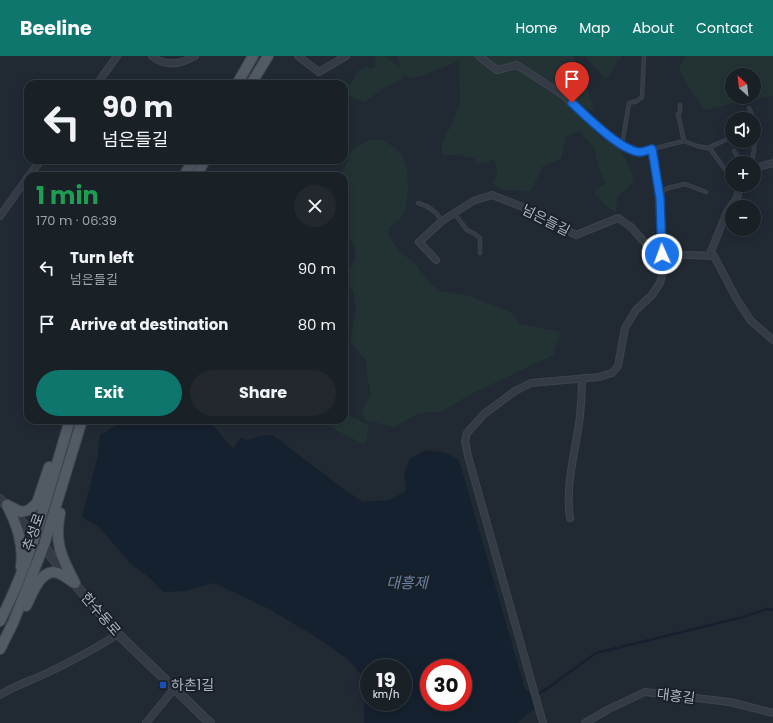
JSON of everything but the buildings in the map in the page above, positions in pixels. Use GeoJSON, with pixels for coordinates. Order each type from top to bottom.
{"type":"FeatureCollection","features":[{"type":"Feature","properties":{"kind":"main road"},"geometry":{"type":"LineString","coordinates":[[239,80],[253,56]]}},
{"type":"Feature","properties":{"kind":"main road"},"geometry":{"type":"LineString","coordinates":[[253,80],[268,56]]}},
{"type":"Feature","properties":{"kind":"main road"},"geometry":{"type":"LineString","coordinates":[[4,502],[21,512],[29,510],[37,503],[56,440],[63,424]]}},
{"type":"Feature","properties":{"kind":"main road","name":"추성로"},"geometry":{"type":"LineString","coordinates":[[0,621],[11,600],[36,536],[69,424]]}},
{"type":"Feature","properties":{"kind":"main road","name":"추성로"},"geometry":{"type":"LineString","coordinates":[[0,649],[13,622],[44,545],[81,424]]}},
{"type":"Feature","properties":{"kind":"main road"},"geometry":{"type":"LineString","coordinates":[[75,583],[64,563],[58,545],[58,525],[84,424]]}},
{"type":"Feature","properties":{"kind":"main road"},"geometry":{"type":"LineString","coordinates":[[4,502],[17,526],[21,544],[22,557],[18,581]]}},
{"type":"Feature","properties":{"kind":"main road"},"geometry":{"type":"LineString","coordinates":[[0,656],[9,643],[38,582],[46,575],[54,572],[75,583]]}},
{"type":"Feature","properties":{"kind":"street"},"geometry":{"type":"LineString","coordinates":[[100,80],[117,56]]}},
{"type":"Feature","properties":{"kind":"street"},"geometry":{"type":"LineString","coordinates":[[152,56],[156,60],[166,64],[187,61],[195,56]]}},
{"type":"Feature","properties":{"kind":"street"},"geometry":{"type":"LineString","coordinates":[[298,56],[319,72],[346,56]]}},
{"type":"Feature","properties":{"kind":"street"},"geometry":{"type":"LineString","coordinates":[[478,56],[497,70],[517,65],[562,95],[599,128],[622,145],[639,152],[652,149],[660,193],[662,254],[665,263],[660,283],[652,295],[636,310],[625,328],[618,366],[612,374],[582,379],[531,383],[515,391],[484,414],[467,433],[465,441],[543,723]]}},
{"type":"Feature","properties":{"kind":"street"},"geometry":{"type":"LineString","coordinates":[[761,166],[773,163]]}},
{"type":"Feature","properties":{"kind":"street"},"geometry":{"type":"LineString","coordinates":[[0,216],[24,184]]}},
{"type":"Feature","properties":{"kind":"street"},"geometry":{"type":"LineString","coordinates":[[709,256],[724,218],[737,198],[738,192]]}},
{"type":"Feature","properties":{"kind":"street","name":"넘은들길"},"geometry":{"type":"LineString","coordinates":[[436,260],[419,242],[442,221],[454,213],[473,202],[492,195],[543,215],[552,222],[576,235],[618,218],[631,227],[653,252],[662,254]]}},
{"type":"Feature","properties":{"kind":"street"},"geometry":{"type":"LineString","coordinates":[[662,254],[714,256],[750,321],[773,340]]}},
{"type":"Feature","properties":{"kind":"street"},"geometry":{"type":"LineString","coordinates":[[570,518],[568,505],[571,466],[580,416],[582,379]]}},
{"type":"Feature","properties":{"kind":"street","name":"한수동로"},"geometry":{"type":"LineString","coordinates":[[4,502],[44,545],[53,559],[118,634],[210,723]]}},
{"type":"Feature","properties":{"kind":"street"},"geometry":{"type":"LineString","coordinates":[[0,695],[87,653],[118,634]]}},
{"type":"Feature","properties":{"kind":"street"},"geometry":{"type":"LineString","coordinates":[[146,723],[174,689]]}},
{"type":"Feature","properties":{"kind":"street","name":"대흥길"},"geometry":{"type":"LineString","coordinates":[[585,723],[609,709],[645,692],[730,702],[773,714]]}},
{"type":"Feature","properties":{"kind":"lane"},"geometry":{"type":"LineString","coordinates":[[622,145],[629,103],[637,101],[642,97],[644,56]]}},
{"type":"Feature","properties":{"kind":"lane"},"geometry":{"type":"LineString","coordinates":[[680,106],[680,112],[678,114],[684,141]]}},
{"type":"Feature","properties":{"kind":"lane"},"geometry":{"type":"LineString","coordinates":[[749,108],[756,124],[753,156]]}},
{"type":"Feature","properties":{"kind":"lane"},"geometry":{"type":"LineString","coordinates":[[708,148],[725,140]]}},
{"type":"Feature","properties":{"kind":"lane"},"geometry":{"type":"LineString","coordinates":[[652,149],[684,141],[711,150],[725,169]]}},
{"type":"Feature","properties":{"kind":"lane"},"geometry":{"type":"LineString","coordinates":[[734,151],[737,156]]}},
{"type":"Feature","properties":{"kind":"lane"},"geometry":{"type":"LineString","coordinates":[[660,193],[668,188],[684,184],[706,192]]}},
{"type":"Feature","properties":{"kind":"lane"},"geometry":{"type":"LineString","coordinates":[[418,203],[435,211],[442,221]]}},
{"type":"Feature","properties":{"kind":"lane"},"geometry":{"type":"LineString","coordinates":[[454,213],[467,230],[480,238],[480,253]]}},
{"type":"Feature","properties":{"kind":"shaded area"},"geometry":{"type":"Polygon","coordinates":[[[376,56],[384,56],[400,67],[398,56],[574,56],[587,87],[594,111],[581,107],[588,123],[603,140],[608,137],[618,144],[630,169],[634,182],[617,197],[616,213],[603,203],[595,194],[596,190],[606,183],[598,167],[595,150],[580,131],[566,136],[561,159],[542,167],[531,191],[502,190],[493,183],[498,171],[494,160],[477,164],[474,158],[460,155],[443,155],[441,144],[452,124],[460,104],[460,60],[419,76],[408,77],[403,74],[401,80],[383,89],[364,102],[348,96],[348,83],[350,85],[358,71],[366,67],[374,68],[376,63],[374,58],[376,56]]]}},
{"type":"Feature","properties":{"kind":"shaded area"},"geometry":{"type":"Polygon","coordinates":[[[585,56],[622,56],[606,79],[585,56]]]}},
{"type":"Feature","properties":{"kind":"shaded area"},"geometry":{"type":"Polygon","coordinates":[[[685,56],[773,56],[773,96],[761,98],[761,68],[725,68],[725,104],[729,104],[704,110],[679,69],[685,56]]]}},
{"type":"Feature","properties":{"kind":"shaded area"},"geometry":{"type":"Polygon","coordinates":[[[381,139],[399,152],[404,160],[408,183],[406,206],[402,217],[389,227],[388,235],[402,254],[414,262],[431,284],[441,291],[469,296],[510,312],[521,324],[560,332],[553,355],[469,395],[443,411],[419,413],[394,427],[365,420],[362,410],[371,394],[366,360],[350,342],[356,309],[353,291],[348,286],[348,268],[350,269],[353,265],[356,254],[350,238],[348,238],[348,172],[343,172],[346,164],[348,164],[348,159],[352,149],[368,141],[381,139]]]}},
{"type":"Feature","properties":{"kind":"shaded area"},"geometry":{"type":"Polygon","coordinates":[[[348,415],[369,425],[367,441],[363,444],[325,424],[348,424],[348,415]]]}},
{"type":"Feature","properties":{"kind":"water","name":"대흥제"},"geometry":{"type":"Polygon","coordinates":[[[117,424],[211,424],[233,449],[241,437],[247,440],[259,436],[273,435],[338,485],[363,502],[389,500],[406,491],[404,473],[410,459],[426,450],[446,453],[459,460],[525,689],[531,693],[535,708],[517,723],[364,723],[364,711],[412,711],[412,659],[360,659],[360,673],[348,659],[311,634],[269,609],[214,583],[184,591],[163,592],[150,578],[131,564],[99,527],[82,517],[98,455],[100,435],[117,424]]]}},
{"type":"Feature","properties":{"kind":"waterway"},"geometry":{"type":"LineString","coordinates":[[532,697],[545,690],[596,653],[739,618],[767,609],[773,610]]}},
{"type":"Feature","properties":{"kind":"place","name":"하촌1길"},"geometry":{"type":"Point","coordinates":[163,685]}},
{"type":"Feature","properties":{"kind":"route"},"geometry":{"type":"LineString","coordinates":[[572,103],[599,128],[622,145],[639,152],[652,149],[660,198],[662,254]]}}]}
